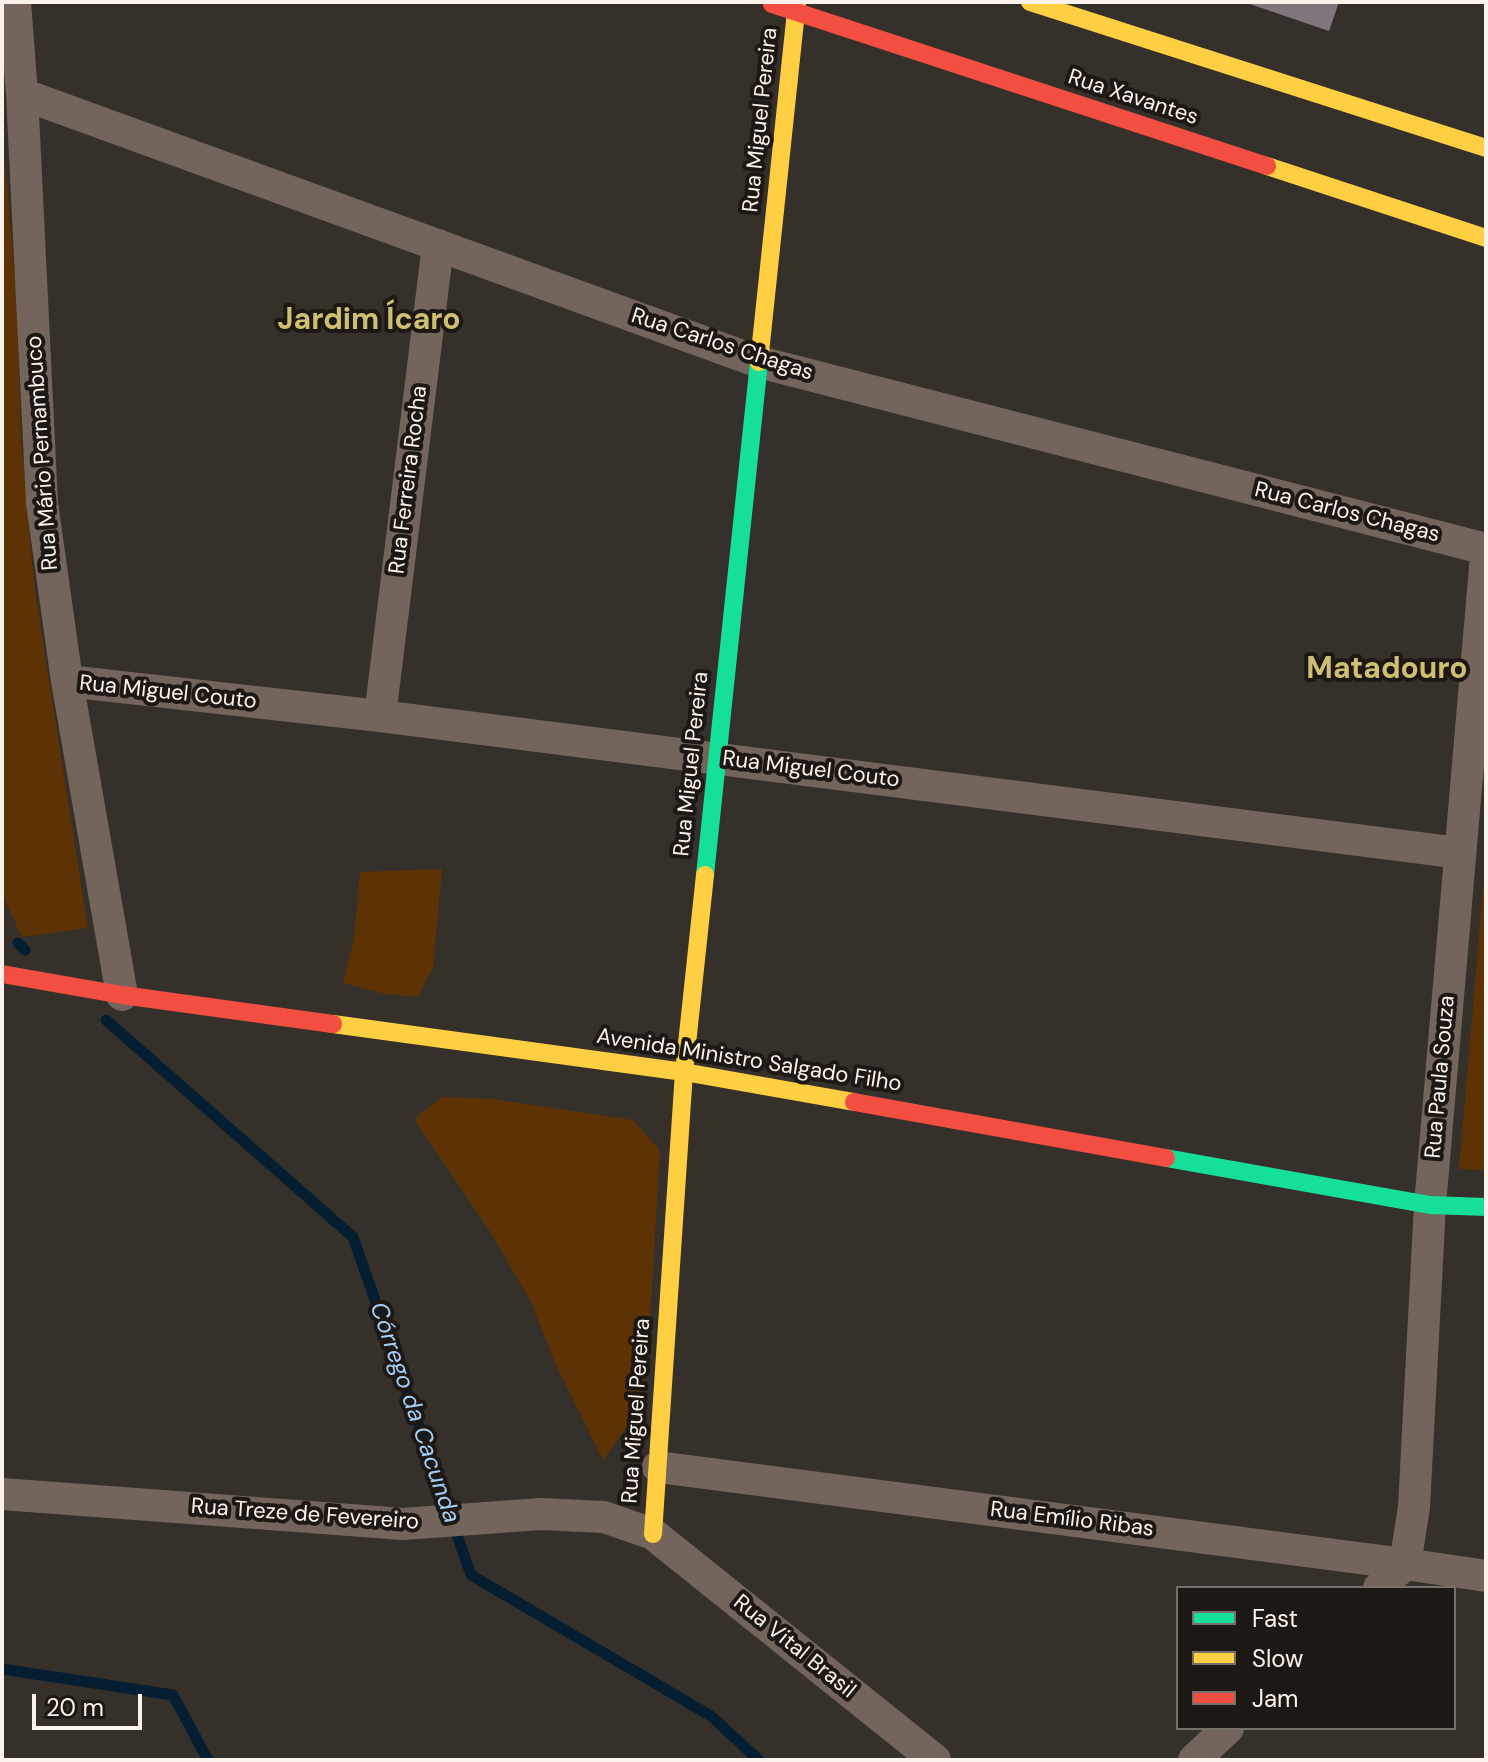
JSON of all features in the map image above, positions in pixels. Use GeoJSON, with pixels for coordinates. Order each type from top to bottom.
{"type":"FeatureCollection","features":[{"type":"Feature","properties":{"kind":"street","name":"Rua Mário Pernambuco"},"geometry":{"type":"LineString","coordinates":[[15,2],[42,503],[67,681],[122,995]]}},
{"type":"Feature","properties":{"kind":"street","name":"Rua Xavantes"},"geometry":{"type":"LineString","coordinates":[[766,2],[797,8],[1486,238]]}},
{"type":"Feature","properties":{"kind":"street"},"geometry":{"type":"LineString","coordinates":[[1030,2],[1486,148]]}},
{"type":"Feature","properties":{"kind":"street","name":"Rua Miguel Pereira"},"geometry":{"type":"LineString","coordinates":[[653,1534],[684,1072],[797,8]]}},
{"type":"Feature","properties":{"kind":"street","name":"Rua Carlos Chagas"},"geometry":{"type":"LineString","coordinates":[[22,94],[759,362],[1486,549]]}},
{"type":"Feature","properties":{"kind":"street","name":"Rua Ferreira Rocha"},"geometry":{"type":"LineString","coordinates":[[380,716],[438,245]]}},
{"type":"Feature","properties":{"kind":"street","name":"Rua Paula Souza"},"geometry":{"type":"LineString","coordinates":[[1405,1564],[1414,1507],[1430,1205],[1460,853],[1478,735],[1486,556]]}},
{"type":"Feature","properties":{"kind":"street","name":"Rua Miguel Couto"},"geometry":{"type":"LineString","coordinates":[[67,681],[380,716],[1460,853]]}},
{"type":"Feature","properties":{"kind":"street","name":"Avenida Ministro Salgado Filho"},"geometry":{"type":"LineString","coordinates":[[2,974],[122,995],[684,1072],[1430,1205],[1486,1207]]}},
{"type":"Feature","properties":{"kind":"street","name":"Rua Emílio Ribas"},"geometry":{"type":"LineString","coordinates":[[658,1467],[1486,1576]]}},
{"type":"Feature","properties":{"kind":"street","name":"Rua Treze de Fevereiro"},"geometry":{"type":"LineString","coordinates":[[2,1494],[403,1524],[541,1514],[604,1517],[653,1534]]}},
{"type":"Feature","properties":{"kind":"street","name":"Rua Vital Brasil"},"geometry":{"type":"LineString","coordinates":[[653,1534],[935,1760]]}},
{"type":"Feature","properties":{"kind":"street"},"geometry":{"type":"LineString","coordinates":[[1381,1586],[1405,1564]]}},
{"type":"Feature","properties":{"kind":"street"},"geometry":{"type":"LineString","coordinates":[[1194,1760],[1226,1730]]}},
{"type":"Feature","properties":{"kind":"shaded area"},"geometry":{"type":"Polygon","coordinates":[[[2,134],[17,298],[21,439],[34,584],[88,928],[22,937],[2,894],[2,134]]]}},
{"type":"Feature","properties":{"kind":"shaded area"},"geometry":{"type":"Polygon","coordinates":[[[1486,855],[1486,1170],[1459,1169],[1486,855]]]}},
{"type":"Feature","properties":{"kind":"shaded area"},"geometry":{"type":"Polygon","coordinates":[[[442,869],[433,967],[418,997],[385,994],[343,983],[354,939],[360,872],[442,869]]]}},
{"type":"Feature","properties":{"kind":"shaded area"},"geometry":{"type":"Polygon","coordinates":[[[442,1097],[492,1099],[633,1120],[660,1150],[647,1374],[630,1422],[603,1460],[555,1363],[532,1304],[493,1236],[414,1119],[442,1097]]]}},
{"type":"Feature","properties":{"kind":"building"},"geometry":{"type":"Polygon","coordinates":[[[1244,2],[1339,2],[1329,31],[1244,2]]]}},
{"type":"Feature","properties":{"kind":"waterway"},"geometry":{"type":"LineString","coordinates":[[18,943],[25,950]]}},
{"type":"Feature","properties":{"kind":"waterway","name":"Córrego da Cacunda"},"geometry":{"type":"LineString","coordinates":[[106,1020],[353,1237],[471,1575],[711,1716],[759,1760]]}},
{"type":"Feature","properties":{"kind":"waterway"},"geometry":{"type":"LineString","coordinates":[[2,1669],[173,1695],[208,1760]]}},
{"type":"Feature","properties":{"kind":"traffic: fast"},"geometry":{"type":"LineString","coordinates":[[705,875],[759,362]]}},
{"type":"Feature","properties":{"kind":"traffic: fast"},"geometry":{"type":"LineString","coordinates":[[1166,1158],[1430,1205],[1486,1207]]}},
{"type":"Feature","properties":{"kind":"traffic: slow"},"geometry":{"type":"LineString","coordinates":[[759,362],[797,2]]}},
{"type":"Feature","properties":{"kind":"traffic: slow"},"geometry":{"type":"LineString","coordinates":[[1030,2],[1486,148]]}},
{"type":"Feature","properties":{"kind":"traffic: slow"},"geometry":{"type":"LineString","coordinates":[[1267,166],[1486,238]]}},
{"type":"Feature","properties":{"kind":"traffic: slow"},"geometry":{"type":"LineString","coordinates":[[653,1534],[684,1072],[705,875]]}},
{"type":"Feature","properties":{"kind":"traffic: slow"},"geometry":{"type":"LineString","coordinates":[[333,1024],[684,1072],[854,1102]]}},
{"type":"Feature","properties":{"kind":"traffic: jam"},"geometry":{"type":"LineString","coordinates":[[772,4],[1267,166]]}},
{"type":"Feature","properties":{"kind":"traffic: jam"},"geometry":{"type":"LineString","coordinates":[[2,974],[122,995],[333,1024]]}},
{"type":"Feature","properties":{"kind":"traffic: jam"},"geometry":{"type":"LineString","coordinates":[[854,1102],[1166,1158]]}},
{"type":"Feature","properties":{"kind":"district","name":"Jardim Ícaro"},"geometry":{"type":"Point","coordinates":[369,321]}},
{"type":"Feature","properties":{"kind":"district","name":"Matadouro"},"geometry":{"type":"Point","coordinates":[1387,670]}}]}
